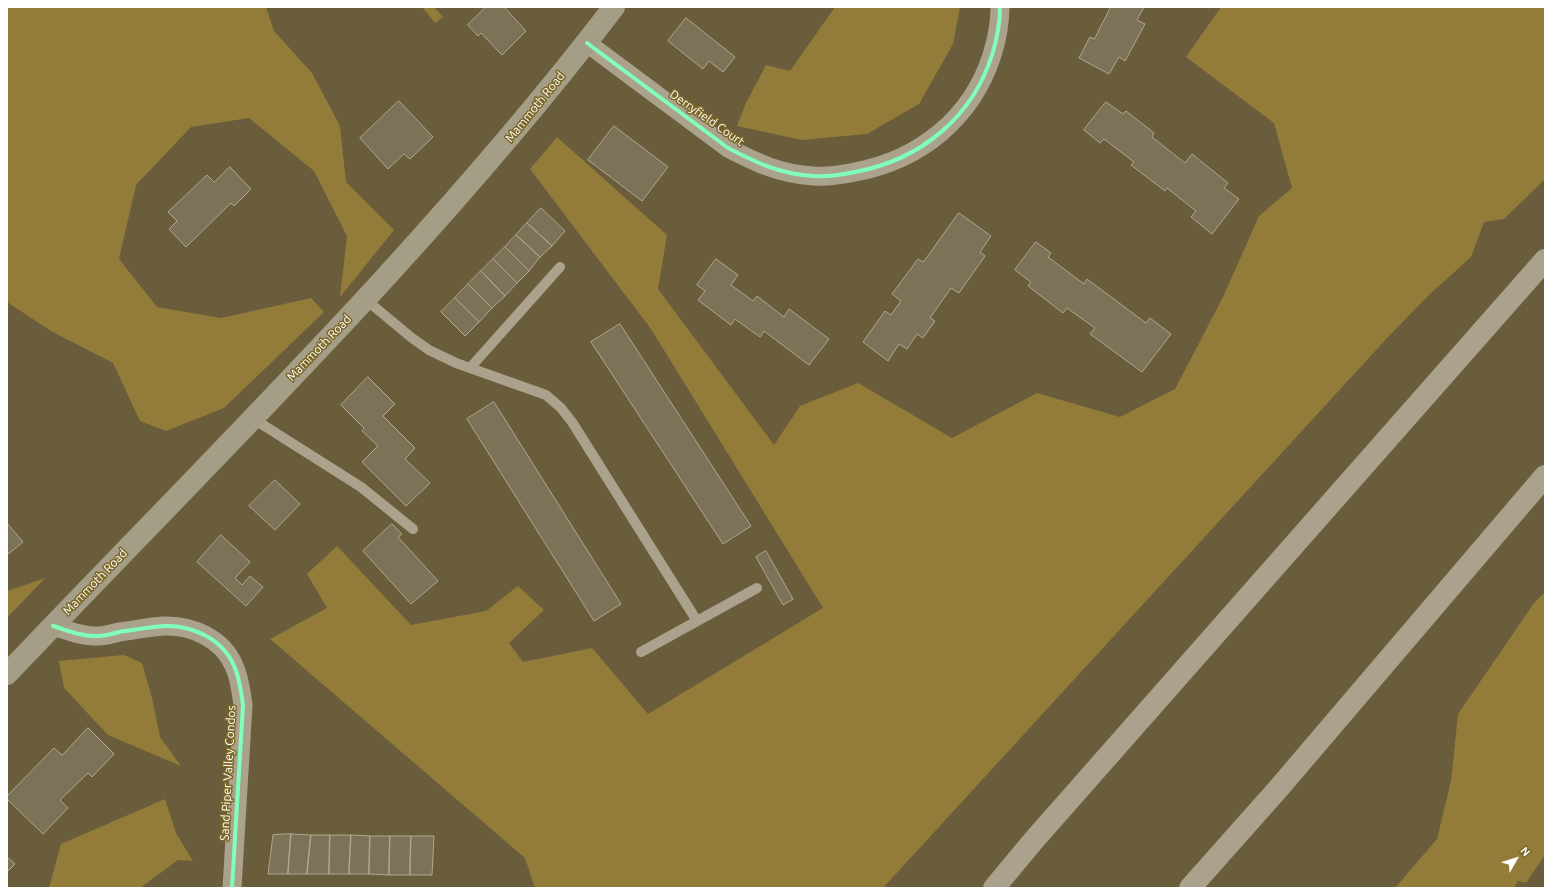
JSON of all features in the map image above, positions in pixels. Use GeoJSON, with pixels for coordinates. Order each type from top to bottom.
{"type":"FeatureCollection","features":[{"type":"Feature","properties":{"kind":"highway"},"geometry":{"type":"LineString","coordinates":[[994,888],[1034,840],[1545,260]]}},
{"type":"Feature","properties":{"kind":"highway"},"geometry":{"type":"LineString","coordinates":[[1190,888],[1283,783],[1545,476]]}},
{"type":"Feature","properties":{"kind":"highway"},"geometry":{"type":"LineString","coordinates":[[985,888],[1034,840]]}},
{"type":"Feature","properties":{"kind":"highway"},"geometry":{"type":"LineString","coordinates":[[1198,888],[1208,868]]}},
{"type":"Feature","properties":{"kind":"main road","name":"Mammoth Road"},"geometry":{"type":"LineString","coordinates":[[7,674],[365,299],[503,145],[614,7]]}},
{"type":"Feature","properties":{"kind":"street","name":"Derryfield Court"},"geometry":{"type":"LineString","coordinates":[[586,43],[728,148],[765,167],[787,173],[814,176],[838,176],[864,171],[891,163],[916,151],[933,140],[963,111],[975,93],[988,68],[996,42],[1000,7]]}},
{"type":"Feature","properties":{"kind":"street","name":"Sand Piper Valley Condos"},"geometry":{"type":"LineString","coordinates":[[53,626],[75,633],[97,636],[134,630],[179,626],[205,635],[218,644],[227,654],[234,665],[243,705],[232,888]]}},
{"type":"Feature","properties":{"kind":"lane"},"geometry":{"type":"LineString","coordinates":[[470,368],[560,268]]}},
{"type":"Feature","properties":{"kind":"lane"},"geometry":{"type":"LineString","coordinates":[[365,299],[412,338],[443,358],[546,395],[561,408],[572,422],[697,621]]}},
{"type":"Feature","properties":{"kind":"lane"},"geometry":{"type":"LineString","coordinates":[[252,418],[361,488],[413,530]]}},
{"type":"Feature","properties":{"kind":"lane"},"geometry":{"type":"LineString","coordinates":[[641,652],[757,588]]}},
{"type":"Feature","properties":{"kind":"shaded area"},"geometry":{"type":"Polygon","coordinates":[[[7,7],[266,7],[274,31],[312,73],[340,126],[346,182],[394,230],[340,297],[347,236],[314,171],[249,118],[191,127],[136,185],[119,259],[157,307],[221,318],[311,298],[324,312],[224,408],[166,431],[140,421],[113,363],[51,331],[7,302],[7,7]]]}},
{"type":"Feature","properties":{"kind":"shaded area"},"geometry":{"type":"Polygon","coordinates":[[[422,7],[434,7],[443,17],[435,23],[422,7]]]}},
{"type":"Feature","properties":{"kind":"shaded area"},"geometry":{"type":"Polygon","coordinates":[[[835,7],[960,7],[953,44],[919,104],[867,134],[802,140],[737,126],[746,103],[766,65],[790,71],[835,7]]]}},
{"type":"Feature","properties":{"kind":"shaded area"},"geometry":{"type":"Polygon","coordinates":[[[1221,7],[1545,7],[1545,179],[1504,219],[1484,222],[1471,257],[1429,295],[1388,337],[883,888],[535,888],[525,858],[270,639],[327,608],[307,574],[337,546],[411,625],[486,611],[518,586],[544,610],[509,643],[523,662],[592,648],[648,714],[823,608],[651,329],[530,169],[557,137],[667,235],[658,289],[774,445],[800,406],[858,383],[952,438],[1037,393],[1120,417],[1175,389],[1223,297],[1259,216],[1292,188],[1274,123],[1186,57],[1221,7]]]}},
{"type":"Feature","properties":{"kind":"shaded area"},"geometry":{"type":"Polygon","coordinates":[[[45,578],[7,618],[7,591],[45,578]]]}},
{"type":"Feature","properties":{"kind":"shaded area"},"geometry":{"type":"Polygon","coordinates":[[[1545,592],[1545,855],[1526,883],[1518,881],[1514,888],[1395,888],[1437,839],[1451,781],[1458,714],[1534,603],[1545,592]]]}},
{"type":"Feature","properties":{"kind":"shaded area"},"geometry":{"type":"Polygon","coordinates":[[[124,655],[142,663],[152,698],[160,737],[181,766],[108,735],[64,688],[59,661],[124,655]]]}},
{"type":"Feature","properties":{"kind":"shaded area"},"geometry":{"type":"Polygon","coordinates":[[[165,799],[176,833],[193,861],[178,860],[140,888],[49,888],[61,844],[165,799]]]}},
{"type":"Feature","properties":{"kind":"building"},"geometry":{"type":"Polygon","coordinates":[[[486,7],[504,7],[526,31],[502,55],[481,33],[478,36],[468,25],[486,7]]]}},
{"type":"Feature","properties":{"kind":"building"},"geometry":{"type":"Polygon","coordinates":[[[1111,7],[1144,7],[1137,20],[1145,24],[1125,61],[1119,57],[1109,74],[1079,58],[1090,37],[1094,39],[1111,7]]]}},
{"type":"Feature","properties":{"kind":"building"},"geometry":{"type":"Polygon","coordinates":[[[686,18],[735,57],[723,72],[709,61],[703,69],[668,41],[686,18]]]}},
{"type":"Feature","properties":{"kind":"building"},"geometry":{"type":"Polygon","coordinates":[[[399,101],[433,137],[410,159],[404,154],[388,169],[360,138],[399,101]]]}},
{"type":"Feature","properties":{"kind":"building"},"geometry":{"type":"Polygon","coordinates":[[[1106,102],[1123,114],[1126,111],[1154,133],[1152,137],[1185,163],[1192,154],[1228,183],[1224,188],[1239,199],[1212,234],[1191,217],[1196,211],[1167,188],[1165,191],[1131,165],[1134,162],[1104,139],[1100,143],[1084,130],[1106,102]]]}},
{"type":"Feature","properties":{"kind":"building"},"geometry":{"type":"Polygon","coordinates":[[[614,126],[668,167],[642,201],[588,160],[614,126]]]}},
{"type":"Feature","properties":{"kind":"building"},"geometry":{"type":"Polygon","coordinates":[[[230,167],[251,189],[234,206],[231,203],[186,247],[169,229],[177,221],[168,212],[207,175],[214,182],[230,167]]]}},
{"type":"Feature","properties":{"kind":"building"},"geometry":{"type":"Polygon","coordinates":[[[541,208],[565,231],[552,246],[527,223],[541,208]]]}},
{"type":"Feature","properties":{"kind":"building"},"geometry":{"type":"Polygon","coordinates":[[[959,213],[991,236],[980,252],[985,256],[959,293],[951,288],[930,318],[935,321],[923,338],[917,334],[907,349],[899,344],[888,361],[863,342],[885,311],[891,315],[901,301],[892,294],[918,259],[923,262],[959,213]]]}},
{"type":"Feature","properties":{"kind":"building"},"geometry":{"type":"Polygon","coordinates":[[[527,223],[552,246],[540,257],[516,235],[527,223]]]}},
{"type":"Feature","properties":{"kind":"building"},"geometry":{"type":"Polygon","coordinates":[[[516,235],[540,257],[529,271],[505,247],[516,235]]]}},
{"type":"Feature","properties":{"kind":"building"},"geometry":{"type":"Polygon","coordinates":[[[1036,242],[1051,253],[1048,257],[1084,284],[1087,279],[1146,323],[1150,318],[1171,334],[1142,372],[1090,334],[1095,328],[1067,308],[1063,313],[1028,286],[1031,282],[1015,270],[1036,242]]]}},
{"type":"Feature","properties":{"kind":"building"},"geometry":{"type":"Polygon","coordinates":[[[505,247],[529,271],[517,283],[493,259],[505,247]]]}},
{"type":"Feature","properties":{"kind":"building"},"geometry":{"type":"Polygon","coordinates":[[[493,259],[517,283],[505,296],[481,271],[493,259]]]}},
{"type":"Feature","properties":{"kind":"building"},"geometry":{"type":"Polygon","coordinates":[[[716,259],[738,275],[731,285],[753,301],[757,296],[784,317],[789,309],[829,339],[809,365],[764,331],[760,337],[735,319],[731,325],[698,300],[705,291],[697,285],[716,259]]]}},
{"type":"Feature","properties":{"kind":"building"},"geometry":{"type":"Polygon","coordinates":[[[481,271],[505,296],[492,308],[468,284],[481,271]]]}},
{"type":"Feature","properties":{"kind":"building"},"geometry":{"type":"Polygon","coordinates":[[[468,284],[492,308],[479,322],[455,298],[468,284]]]}},
{"type":"Feature","properties":{"kind":"building"},"geometry":{"type":"Polygon","coordinates":[[[455,298],[479,322],[465,336],[441,312],[455,298]]]}},
{"type":"Feature","properties":{"kind":"building"},"geometry":{"type":"Polygon","coordinates":[[[620,324],[751,526],[723,544],[591,342],[620,324]]]}},
{"type":"Feature","properties":{"kind":"building"},"geometry":{"type":"Polygon","coordinates":[[[368,377],[395,404],[383,416],[415,448],[405,459],[430,483],[406,506],[362,462],[378,446],[362,431],[364,428],[341,405],[368,377]]]}},
{"type":"Feature","properties":{"kind":"building"},"geometry":{"type":"Polygon","coordinates":[[[494,402],[621,604],[594,621],[467,419],[494,402]]]}},
{"type":"Feature","properties":{"kind":"building"},"geometry":{"type":"Polygon","coordinates":[[[275,480],[300,504],[275,530],[249,506],[275,480]]]}},
{"type":"Feature","properties":{"kind":"building"},"geometry":{"type":"Polygon","coordinates":[[[7,523],[23,542],[7,555],[7,523]]]}},
{"type":"Feature","properties":{"kind":"building"},"geometry":{"type":"Polygon","coordinates":[[[392,524],[402,534],[398,537],[438,581],[411,604],[363,551],[392,524]]]}},
{"type":"Feature","properties":{"kind":"building"},"geometry":{"type":"Polygon","coordinates":[[[221,535],[250,562],[235,578],[242,585],[250,576],[263,587],[246,606],[197,562],[221,535]]]}},
{"type":"Feature","properties":{"kind":"building"},"geometry":{"type":"Polygon","coordinates":[[[766,551],[793,599],[783,605],[756,557],[766,551]]]}},
{"type":"Feature","properties":{"kind":"building"},"geometry":{"type":"Polygon","coordinates":[[[88,728],[114,754],[92,777],[88,773],[60,800],[68,808],[43,834],[7,799],[7,796],[54,748],[62,755],[88,728]]]}},
{"type":"Feature","properties":{"kind":"building"},"geometry":{"type":"Polygon","coordinates":[[[291,834],[288,874],[268,874],[273,835],[291,834]]]}},
{"type":"Feature","properties":{"kind":"building"},"geometry":{"type":"Polygon","coordinates":[[[291,834],[311,835],[307,874],[288,874],[291,834]]]}},
{"type":"Feature","properties":{"kind":"building"},"geometry":{"type":"Polygon","coordinates":[[[311,835],[330,835],[329,874],[307,874],[311,835]]]}},
{"type":"Feature","properties":{"kind":"building"},"geometry":{"type":"Polygon","coordinates":[[[330,835],[351,835],[349,874],[329,874],[330,835]]]}},
{"type":"Feature","properties":{"kind":"building"},"geometry":{"type":"Polygon","coordinates":[[[351,835],[370,836],[369,874],[349,874],[351,835]]]}},
{"type":"Feature","properties":{"kind":"building"},"geometry":{"type":"Polygon","coordinates":[[[370,836],[390,836],[389,875],[369,874],[370,836]]]}},
{"type":"Feature","properties":{"kind":"building"},"geometry":{"type":"Polygon","coordinates":[[[390,836],[411,836],[410,875],[389,875],[390,836]]]}},
{"type":"Feature","properties":{"kind":"building"},"geometry":{"type":"Polygon","coordinates":[[[411,836],[434,836],[432,875],[410,875],[411,836]]]}},
{"type":"Feature","properties":{"kind":"building"},"geometry":{"type":"Polygon","coordinates":[[[7,857],[15,864],[7,872],[7,857]]]}},
{"type":"Feature","properties":{"kind":"cycle path"},"geometry":{"type":"LineString","coordinates":[[587,43],[728,148],[759,163],[779,170],[801,175],[829,176],[879,166],[901,158],[922,146],[940,133],[957,117],[983,78],[992,55],[998,31],[1000,7]]}},
{"type":"Feature","properties":{"kind":"cycle path"},"geometry":{"type":"LineString","coordinates":[[53,626],[75,633],[92,636],[103,636],[158,626],[175,626],[196,631],[214,641],[229,656],[238,675],[243,705],[232,888]]}}]}
